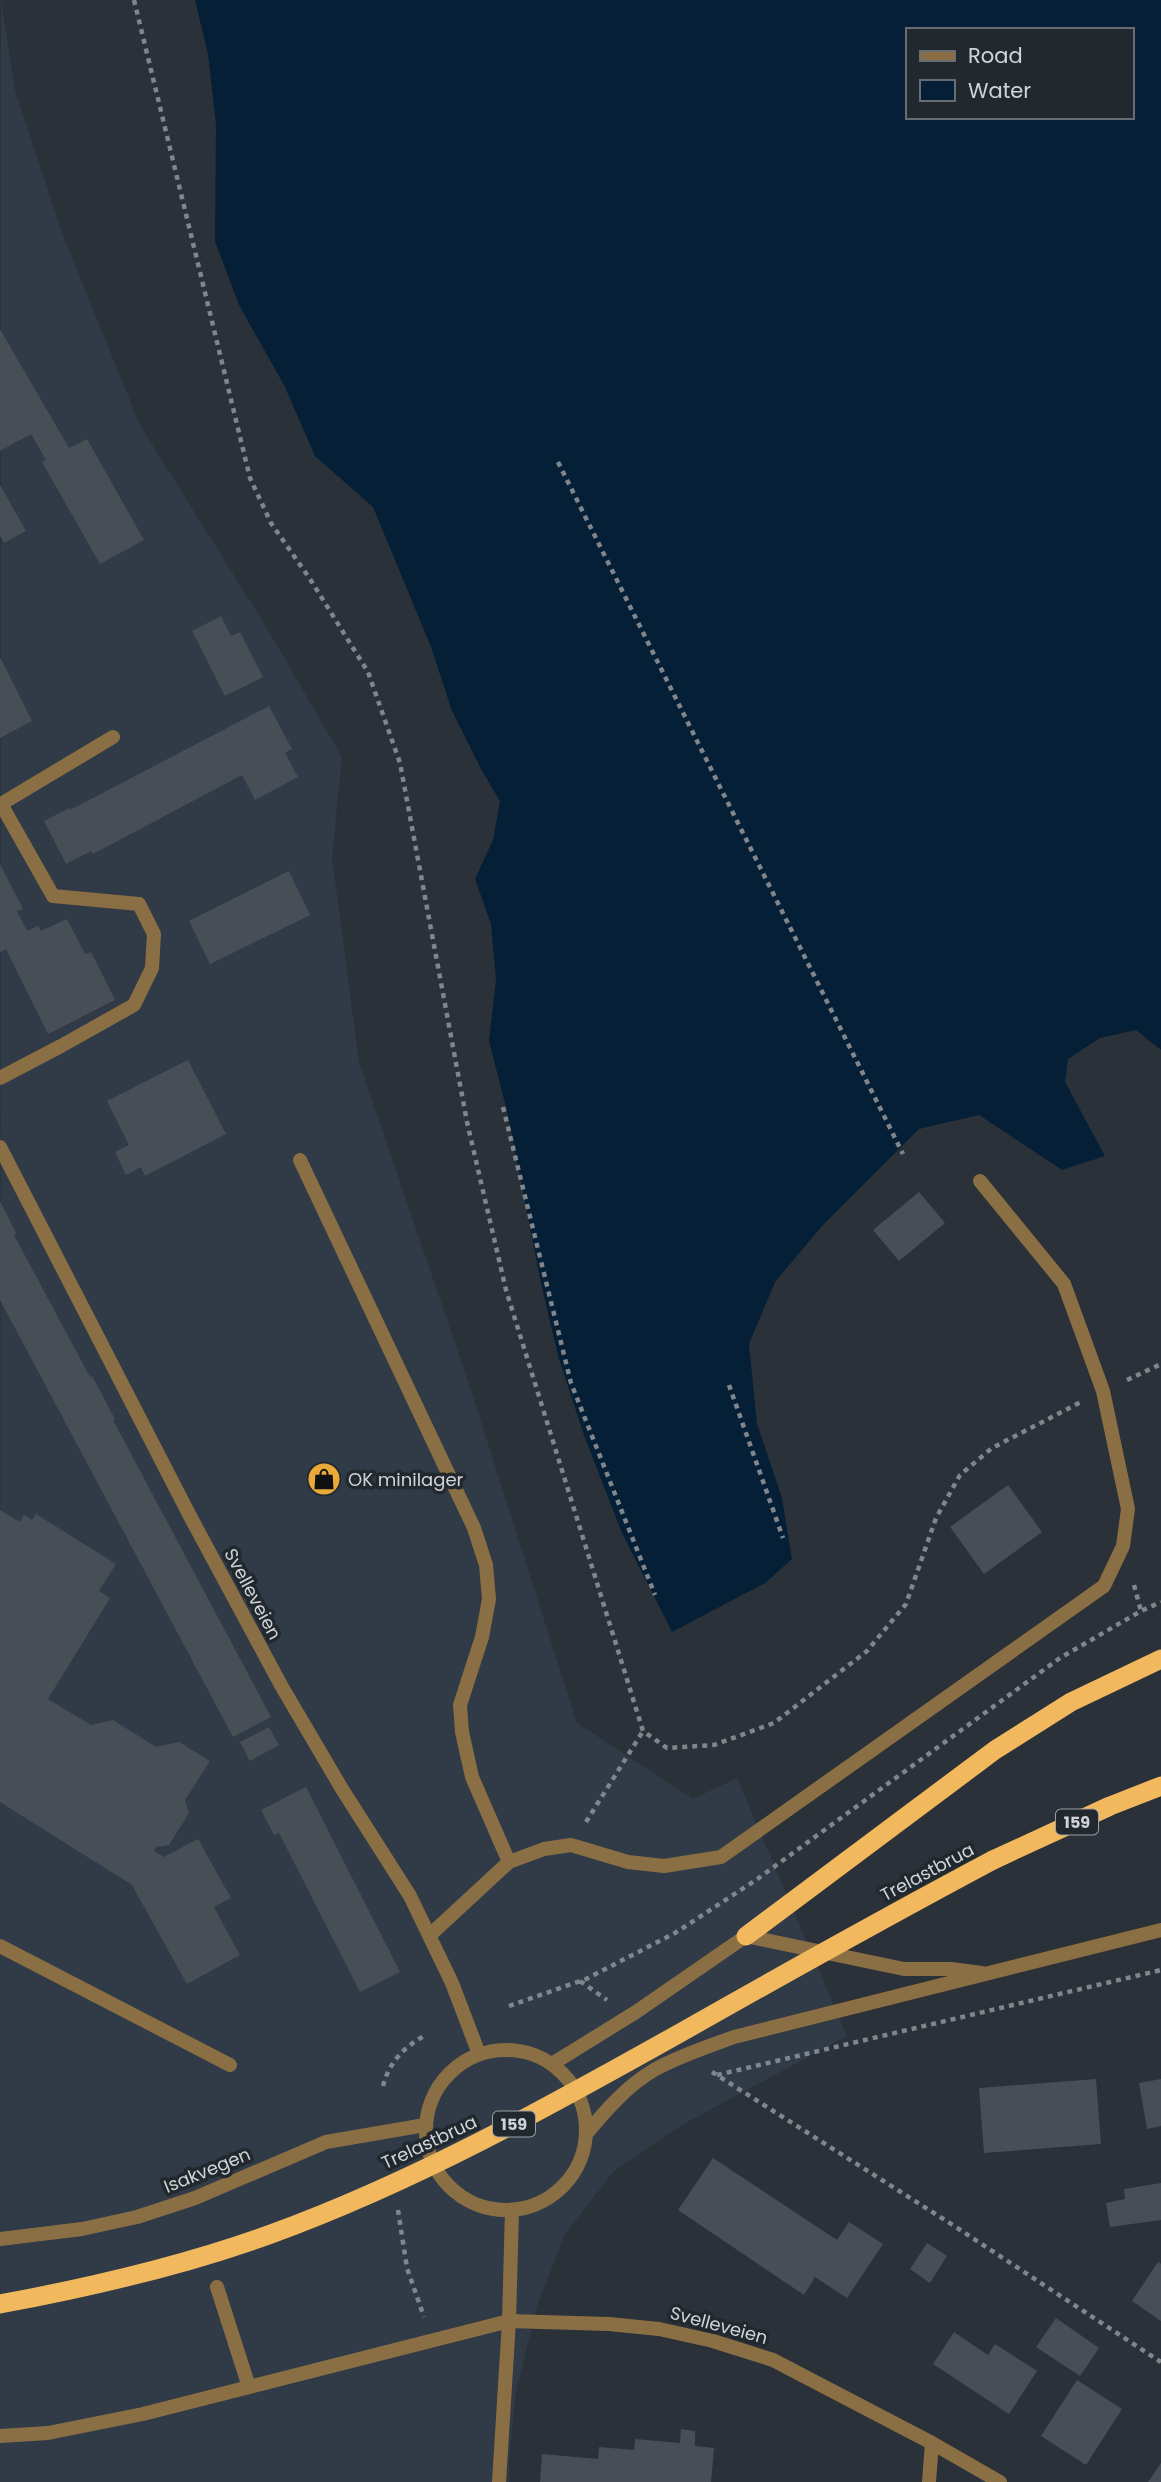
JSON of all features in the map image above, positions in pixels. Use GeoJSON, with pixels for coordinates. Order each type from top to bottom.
{"type":"FeatureCollection","features":[{"type":"Feature","properties":{"kind":"highway"},"geometry":{"type":"LineString","coordinates":[[746,1936],[995,1750],[1071,1702],[1161,1659]]}},
{"type":"Feature","properties":{"kind":"highway","name":"Trelastbrua"},"geometry":{"type":"LineString","coordinates":[[0,2304],[107,2283],[179,2265],[273,2233],[360,2197],[458,2152],[558,2101],[872,1924],[993,1860],[1110,1806],[1161,1786]]}},
{"type":"Feature","properties":{"kind":"street"},"geometry":{"type":"LineString","coordinates":[[0,1077],[135,1004],[152,968],[154,934],[139,904],[53,896],[1,804],[113,737]]}},
{"type":"Feature","properties":{"kind":"street","name":"Svelleveien"},"geometry":{"type":"LineString","coordinates":[[0,1147],[191,1518],[282,1687],[342,1789],[410,1896],[452,1983],[479,2054]]}},
{"type":"Feature","properties":{"kind":"street"},"geometry":{"type":"LineString","coordinates":[[300,1160],[474,1528],[486,1565],[489,1600],[482,1637],[460,1706],[462,1732],[471,1777],[509,1862]]}},
{"type":"Feature","properties":{"kind":"street"},"geometry":{"type":"LineString","coordinates":[[429,1935],[509,1862],[544,1849],[571,1845],[628,1862],[664,1866],[721,1857],[1104,1586],[1123,1546],[1128,1509],[1103,1391],[1064,1284],[980,1181]]}},
{"type":"Feature","properties":{"kind":"street"},"geometry":{"type":"LineString","coordinates":[[587,2133],[627,2090],[653,2071],[734,2037],[991,1975],[1161,1930]]}},
{"type":"Feature","properties":{"kind":"street"},"geometry":{"type":"LineString","coordinates":[[552,2064],[629,2016],[746,1936],[904,1969],[951,1969],[991,1975]]}},
{"type":"Feature","properties":{"kind":"street"},"geometry":{"type":"LineString","coordinates":[[0,1946],[230,2065]]}},
{"type":"Feature","properties":{"kind":"street"},"geometry":{"type":"LineString","coordinates":[[520,2050],[552,2064],[564,2074],[580,2098],[587,2133],[582,2159],[561,2188],[539,2203],[512,2210],[496,2210],[469,2201],[456,2193],[437,2172],[427,2146],[425,2124],[432,2098],[450,2072],[479,2054],[492,2051],[520,2050]]}},
{"type":"Feature","properties":{"kind":"street","name":"Isakvegen"},"geometry":{"type":"LineString","coordinates":[[0,2239],[82,2230],[137,2217],[195,2198],[326,2142],[425,2124]]}},
{"type":"Feature","properties":{"kind":"street"},"geometry":{"type":"LineString","coordinates":[[499,2482],[509,2321],[512,2210]]}},
{"type":"Feature","properties":{"kind":"street"},"geometry":{"type":"LineString","coordinates":[[217,2287],[248,2387]]}},
{"type":"Feature","properties":{"kind":"street","name":"Svelleveien"},"geometry":{"type":"LineString","coordinates":[[0,2436],[48,2433],[143,2414],[509,2321],[609,2324],[659,2329],[713,2341],[773,2360],[932,2443],[1000,2482]]}},
{"type":"Feature","properties":{"kind":"street"},"geometry":{"type":"LineString","coordinates":[[929,2482],[932,2443]]}},
{"type":"Feature","properties":{"kind":"path"},"geometry":{"type":"LineString","coordinates":[[134,0],[250,478],[271,523],[310,579],[368,672],[400,763],[467,1122],[506,1290],[643,1731],[667,1748],[714,1745],[774,1723],[867,1651],[906,1604],[936,1518],[960,1475],[992,1448],[1161,1364]]}},
{"type":"Feature","properties":{"kind":"path"},"geometry":{"type":"LineString","coordinates":[[558,462],[903,1154]]}},
{"type":"Feature","properties":{"kind":"path"},"geometry":{"type":"LineString","coordinates":[[503,1107],[571,1382],[655,1595]]}},
{"type":"Feature","properties":{"kind":"path"},"geometry":{"type":"LineString","coordinates":[[729,1385],[783,1538]]}},
{"type":"Feature","properties":{"kind":"path"},"geometry":{"type":"LineString","coordinates":[[509,2006],[580,1981],[675,1933],[756,1880],[1060,1658],[1161,1602]]}},
{"type":"Feature","properties":{"kind":"path"},"geometry":{"type":"LineString","coordinates":[[571,1845],[643,1731]]}},
{"type":"Feature","properties":{"kind":"path"},"geometry":{"type":"LineString","coordinates":[[717,2075],[1161,1970]]}},
{"type":"Feature","properties":{"kind":"path"},"geometry":{"type":"LineString","coordinates":[[580,1981],[629,2016]]}},
{"type":"Feature","properties":{"kind":"path"},"geometry":{"type":"LineString","coordinates":[[383,2085],[387,2070],[410,2043],[426,2035]]}},
{"type":"Feature","properties":{"kind":"path"},"geometry":{"type":"LineString","coordinates":[[682,2058],[717,2075],[1161,2362]]}},
{"type":"Feature","properties":{"kind":"path"},"geometry":{"type":"LineString","coordinates":[[398,2208],[407,2268],[432,2340]]}},
{"type":"Feature","properties":{"kind":"shaded area"},"geometry":{"type":"Polygon","coordinates":[[[1,0],[15,90],[62,233],[140,425],[268,630],[342,757],[332,857],[359,1062],[468,1381],[577,1723],[693,1799],[737,1778],[847,2036],[682,2125],[614,2171],[565,2234],[536,2309],[516,2392],[509,2482],[0,2482],[1,0]]]}},
{"type":"Feature","properties":{"kind":"water"},"geometry":{"type":"Polygon","coordinates":[[[195,0],[1161,0],[1161,1050],[1136,1030],[1100,1038],[1068,1059],[1065,1082],[1105,1156],[1062,1170],[979,1115],[919,1129],[822,1226],[775,1282],[749,1344],[757,1424],[782,1498],[792,1559],[765,1583],[672,1632],[622,1533],[585,1438],[559,1359],[507,1111],[489,1041],[496,980],[491,924],[475,879],[493,840],[500,801],[452,711],[431,647],[373,507],[315,456],[284,385],[239,305],[215,241],[216,124],[208,54],[195,0]]]}},
{"type":"Feature","properties":{"kind":"building"},"geometry":{"type":"Polygon","coordinates":[[[0,329],[69,448],[87,439],[144,540],[100,564],[42,462],[46,460],[31,434],[0,451],[0,329]]]}},
{"type":"Feature","properties":{"kind":"building"},"geometry":{"type":"Polygon","coordinates":[[[0,485],[26,531],[4,543],[0,536],[0,485]]]}},
{"type":"Feature","properties":{"kind":"building"},"geometry":{"type":"Polygon","coordinates":[[[221,616],[231,636],[240,632],[263,677],[225,696],[192,631],[221,616]]]}},
{"type":"Feature","properties":{"kind":"building"},"geometry":{"type":"Polygon","coordinates":[[[0,657],[32,721],[0,738],[0,657]]]}},
{"type":"Feature","properties":{"kind":"building"},"geometry":{"type":"Polygon","coordinates":[[[269,706],[292,749],[285,753],[298,777],[255,800],[242,775],[93,854],[91,851],[66,864],[44,821],[269,706]]]}},
{"type":"Feature","properties":{"kind":"building"},"geometry":{"type":"Polygon","coordinates":[[[0,864],[23,909],[17,911],[27,931],[38,926],[41,931],[67,919],[85,954],[91,952],[115,1000],[48,1034],[6,949],[0,952],[0,864]]]}},
{"type":"Feature","properties":{"kind":"building"},"geometry":{"type":"Polygon","coordinates":[[[289,871],[310,915],[210,964],[189,921],[289,871]]]}},
{"type":"Feature","properties":{"kind":"building"},"geometry":{"type":"Polygon","coordinates":[[[188,1060],[226,1134],[145,1176],[141,1167],[126,1175],[115,1152],[129,1145],[107,1101],[188,1060]]]}},
{"type":"Feature","properties":{"kind":"building"},"geometry":{"type":"Polygon","coordinates":[[[919,1192],[945,1223],[899,1261],[873,1230],[919,1192]]]}},
{"type":"Feature","properties":{"kind":"building"},"geometry":{"type":"Polygon","coordinates":[[[0,1201],[16,1233],[14,1235],[115,1419],[113,1420],[271,1717],[233,1737],[0,1300],[0,1201]]]}},
{"type":"Feature","properties":{"kind":"building"},"geometry":{"type":"Polygon","coordinates":[[[1008,1485],[1042,1532],[984,1574],[950,1527],[1008,1485]]]}},
{"type":"Feature","properties":{"kind":"building"},"geometry":{"type":"Polygon","coordinates":[[[0,1510],[20,1522],[24,1515],[32,1520],[36,1514],[116,1564],[99,1591],[110,1598],[48,1699],[91,1725],[113,1720],[156,1747],[179,1742],[210,1761],[185,1800],[189,1813],[169,1845],[156,1847],[154,1851],[164,1857],[198,1839],[231,1898],[214,1907],[240,1955],[187,1984],[132,1885],[0,1802],[0,1510]]]}},
{"type":"Feature","properties":{"kind":"building"},"geometry":{"type":"Polygon","coordinates":[[[269,1727],[279,1745],[250,1761],[240,1742],[269,1727]]]}},
{"type":"Feature","properties":{"kind":"building"},"geometry":{"type":"Polygon","coordinates":[[[306,1787],[400,1972],[360,1992],[279,1833],[274,1835],[261,1810],[306,1787]]]}},
{"type":"Feature","properties":{"kind":"building"},"geometry":{"type":"Polygon","coordinates":[[[1096,2079],[1101,2144],[984,2153],[979,2088],[1096,2079]]]}},
{"type":"Feature","properties":{"kind":"building"},"geometry":{"type":"Polygon","coordinates":[[[1161,2079],[1161,2126],[1147,2129],[1139,2083],[1161,2079]]]}},
{"type":"Feature","properties":{"kind":"building"},"geometry":{"type":"Polygon","coordinates":[[[713,2158],[837,2240],[849,2222],[883,2244],[847,2298],[815,2277],[804,2295],[678,2210],[713,2158]]]}},
{"type":"Feature","properties":{"kind":"building"},"geometry":{"type":"Polygon","coordinates":[[[1161,2183],[1161,2220],[1110,2227],[1106,2203],[1125,2199],[1124,2189],[1161,2183]]]}},
{"type":"Feature","properties":{"kind":"building"},"geometry":{"type":"Polygon","coordinates":[[[927,2243],[947,2256],[930,2283],[910,2269],[927,2243]]]}},
{"type":"Feature","properties":{"kind":"building"},"geometry":{"type":"Polygon","coordinates":[[[1158,2262],[1161,2264],[1161,2321],[1132,2301],[1158,2262]]]}},
{"type":"Feature","properties":{"kind":"building"},"geometry":{"type":"Polygon","coordinates":[[[1056,2318],[1099,2348],[1080,2376],[1036,2347],[1056,2318]]]}},
{"type":"Feature","properties":{"kind":"building"},"geometry":{"type":"Polygon","coordinates":[[[954,2332],[988,2355],[995,2344],[1037,2371],[1009,2414],[933,2364],[954,2332]]]}},
{"type":"Feature","properties":{"kind":"building"},"geometry":{"type":"Polygon","coordinates":[[[1077,2380],[1122,2409],[1086,2465],[1041,2436],[1077,2380]]]}},
{"type":"Feature","properties":{"kind":"building"},"geometry":{"type":"Polygon","coordinates":[[[681,2429],[695,2431],[695,2446],[714,2448],[711,2482],[540,2482],[542,2454],[598,2459],[599,2447],[634,2450],[635,2439],[680,2443],[681,2429]]]}},
{"type":"Feature","properties":{"kind":"building"},"geometry":{"type":"Polygon","coordinates":[[[1161,2463],[1161,2482],[1148,2482],[1161,2463]]]}},
{"type":"Feature","properties":{"kind":"place","name":"OK minilager"},"geometry":{"type":"Point","coordinates":[324,1479]}}]}
